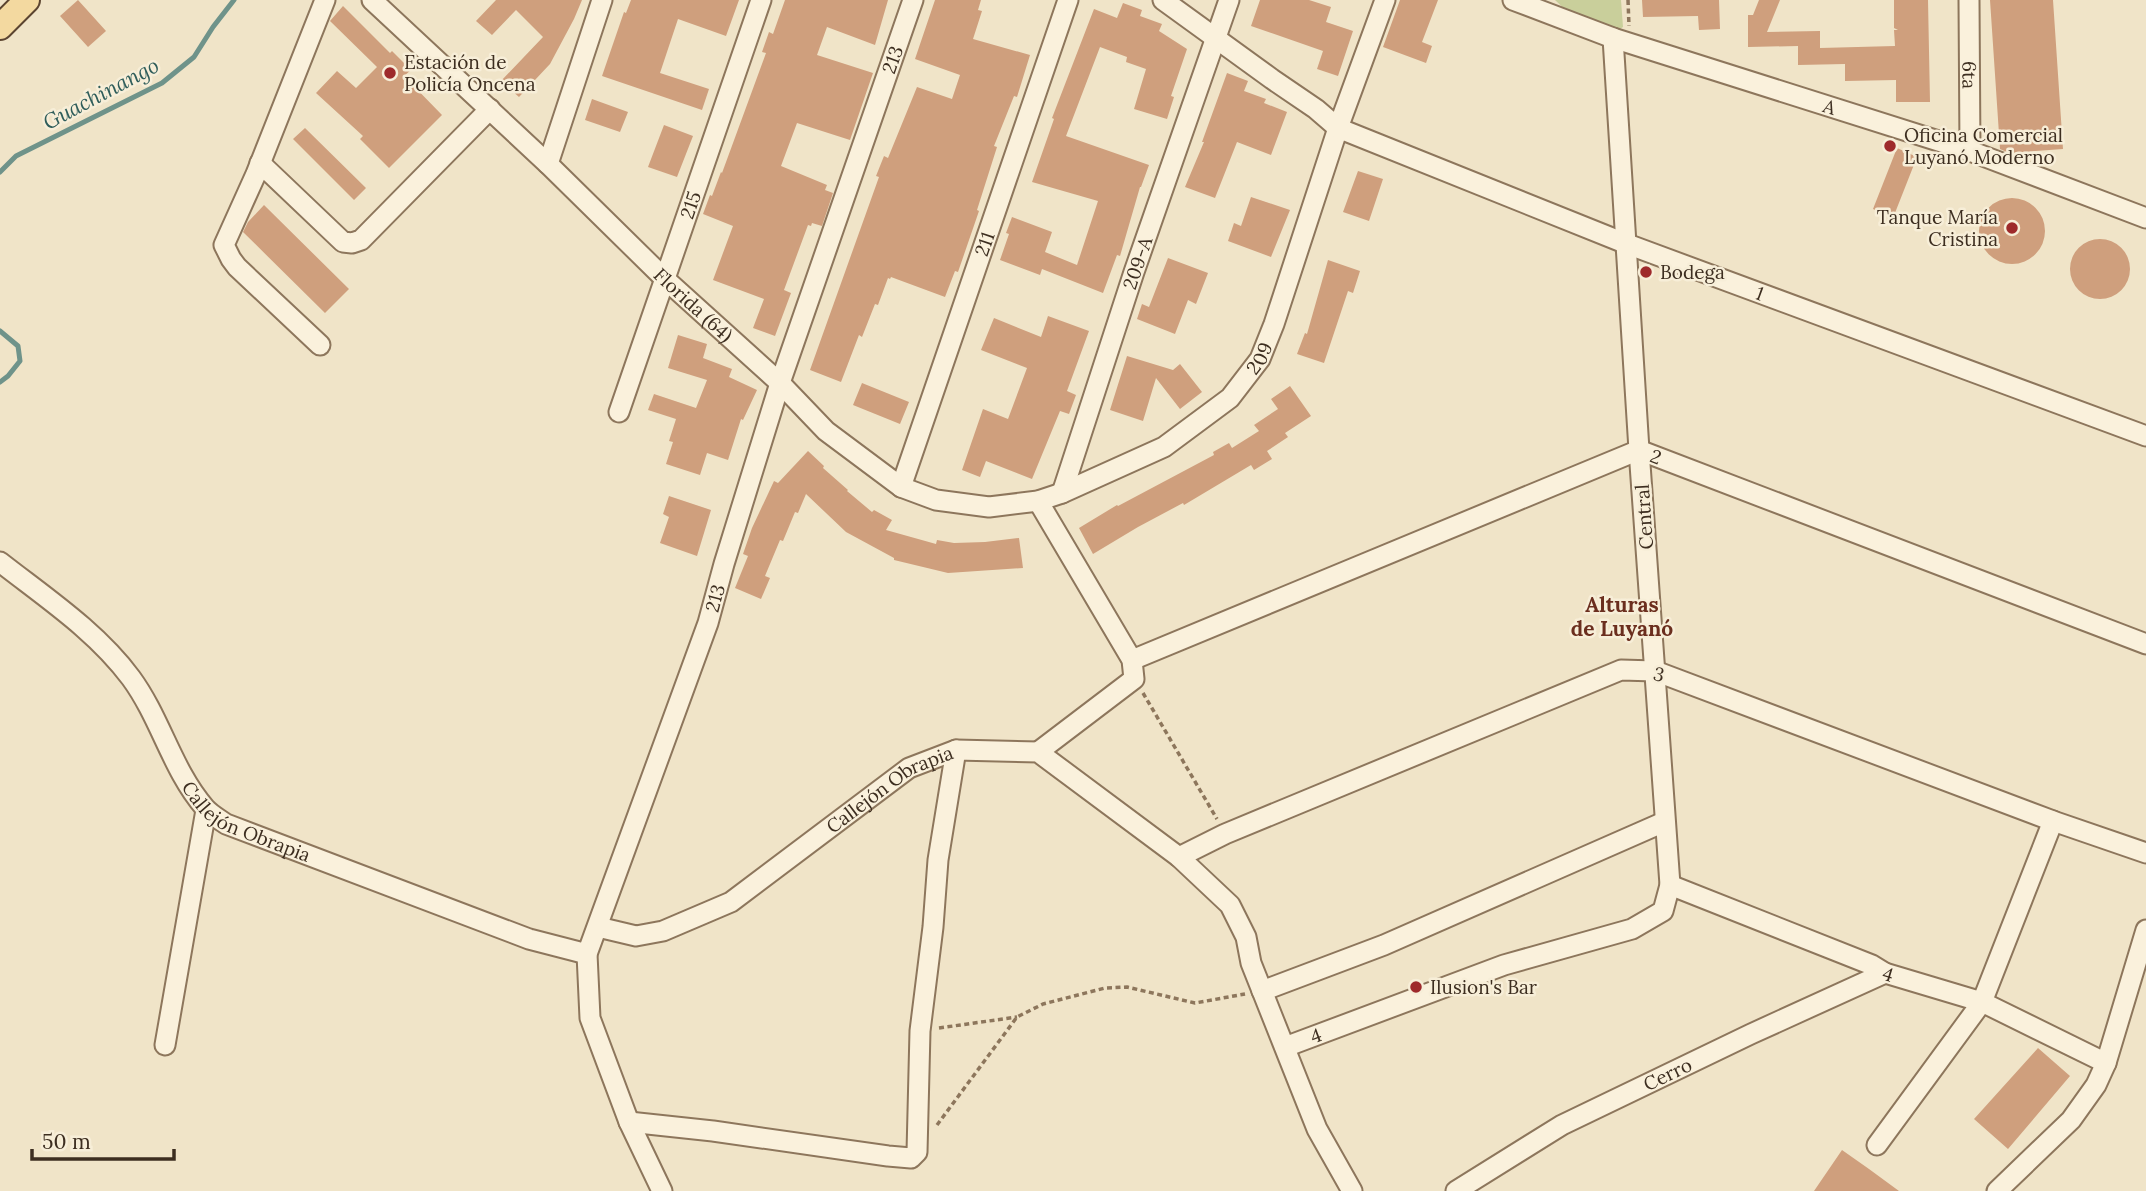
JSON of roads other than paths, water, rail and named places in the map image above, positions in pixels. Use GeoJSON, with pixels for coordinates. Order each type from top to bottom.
{"type":"FeatureCollection","features":[{"type":"Feature","properties":{"kind":"main road"},"geometry":{"type":"LineString","coordinates":[[0,27],[27,0]]}},
{"type":"Feature","properties":{"kind":"street"},"geometry":{"type":"LineString","coordinates":[[320,345],[237,267],[224,245],[325,0]]}},
{"type":"Feature","properties":{"kind":"street","name":"Florida (64)"},"geometry":{"type":"LineString","coordinates":[[372,0],[490,108],[666,280],[780,383],[826,431],[901,487],[936,500],[989,507],[1038,501],[1062,493]]}},
{"type":"Feature","properties":{"kind":"street"},"geometry":{"type":"LineString","coordinates":[[548,164],[602,0]]}},
{"type":"Feature","properties":{"kind":"street","name":"215"},"geometry":{"type":"LineString","coordinates":[[619,412],[761,0]]}},
{"type":"Feature","properties":{"kind":"street","name":"213"},"geometry":{"type":"LineString","coordinates":[[662,1191],[629,1122],[590,1018],[587,954],[708,623],[723,564],[780,383],[913,0]]}},
{"type":"Feature","properties":{"kind":"street","name":"211"},"geometry":{"type":"LineString","coordinates":[[901,487],[1068,0]]}},
{"type":"Feature","properties":{"kind":"street","name":"1"},"geometry":{"type":"LineString","coordinates":[[1163,0],[1316,109],[1338,128],[1627,244],[2146,436]]}},
{"type":"Feature","properties":{"kind":"street"},"geometry":{"type":"LineString","coordinates":[[1216,37],[1229,0]]}},
{"type":"Feature","properties":{"kind":"street","name":"209"},"geometry":{"type":"LineString","coordinates":[[1062,493],[1164,447],[1230,398],[1260,359],[1338,128],[1385,0]]}},
{"type":"Feature","properties":{"kind":"street","name":"A"},"geometry":{"type":"LineString","coordinates":[[1513,0],[1538,4],[1613,38],[1970,151],[2146,218]]}},
{"type":"Feature","properties":{"kind":"street","name":"6ta"},"geometry":{"type":"LineString","coordinates":[[1969,0],[1970,151]]}},
{"type":"Feature","properties":{"kind":"street","name":"209-A"},"geometry":{"type":"LineString","coordinates":[[1062,493],[1130,285],[1216,37]]}},
{"type":"Feature","properties":{"kind":"street","name":"Central"},"geometry":{"type":"LineString","coordinates":[[1613,38],[1670,885],[1663,911]]}},
{"type":"Feature","properties":{"kind":"street"},"geometry":{"type":"LineString","coordinates":[[260,163],[343,242],[352,243],[361,240],[490,108]]}},
{"type":"Feature","properties":{"kind":"street","name":"2"},"geometry":{"type":"LineString","coordinates":[[1038,752],[1133,670],[1639,450],[2146,644]]}},
{"type":"Feature","properties":{"kind":"street"},"geometry":{"type":"LineString","coordinates":[[1038,501],[1133,670]]}},
{"type":"Feature","properties":{"kind":"street","name":"Callejón Obrapia"},"geometry":{"type":"LineString","coordinates":[[0,562],[93,635],[130,676],[150,706],[167,746],[190,787],[206,810],[226,824],[504,930],[587,954]]}},
{"type":"Feature","properties":{"kind":"street","name":"3"},"geometry":{"type":"LineString","coordinates":[[1179,857],[1225,834],[1621,670],[1655,671],[2053,821],[2146,853]]}},
{"type":"Feature","properties":{"kind":"street"},"geometry":{"type":"LineString","coordinates":[[629,1122],[888,1156],[911,1158],[917,1152],[920,1031],[938,860],[956,750]]}},
{"type":"Feature","properties":{"kind":"street","name":"Callejón Obrapia"},"geometry":{"type":"LineString","coordinates":[[598,927],[636,936],[663,931],[731,902],[909,768],[956,750],[1038,752]]}},
{"type":"Feature","properties":{"kind":"street"},"geometry":{"type":"LineString","coordinates":[[1038,752],[1179,857],[1230,905],[1245,937],[1251,963],[1317,1129],[1352,1191]]}},
{"type":"Feature","properties":{"kind":"street"},"geometry":{"type":"LineString","coordinates":[[165,1045],[206,810]]}},
{"type":"Feature","properties":{"kind":"street"},"geometry":{"type":"LineString","coordinates":[[1877,1145],[1982,1002],[2053,821]]}},
{"type":"Feature","properties":{"kind":"street"},"geometry":{"type":"LineString","coordinates":[[1262,990],[1384,945],[1664,822]]}},
{"type":"Feature","properties":{"kind":"street","name":"4"},"geometry":{"type":"LineString","coordinates":[[1670,885],[1872,965],[1885,973],[1982,1002],[2106,1063]]}},
{"type":"Feature","properties":{"kind":"street","name":"4"},"geometry":{"type":"LineString","coordinates":[[1285,1047],[1504,965],[1632,929],[1663,911]]}},
{"type":"Feature","properties":{"kind":"street"},"geometry":{"type":"LineString","coordinates":[[1997,1191],[2071,1120],[2096,1086],[2106,1063],[2146,930]]}},
{"type":"Feature","properties":{"kind":"street","name":"Cerro"},"geometry":{"type":"LineString","coordinates":[[1456,1191],[1562,1125],[1885,973]]}},
{"type":"Feature","properties":{"kind":"waterway","name":"Guachinango"},"geometry":{"type":"LineString","coordinates":[[0,172],[16,156],[162,83],[194,57],[234,0]]}},
{"type":"Feature","properties":{"kind":"waterway","name":"Guachinango"},"geometry":{"type":"LineString","coordinates":[[0,331],[18,346],[20,361],[0,382]]}},
{"type":"Feature","properties":{"kind":"place","name":"Estación de Policía Oncena"},"geometry":{"type":"Point","coordinates":[390,73]}},
{"type":"Feature","properties":{"kind":"place","name":"Oficina Comercial Luyanó Moderno"},"geometry":{"type":"Point","coordinates":[1890,146]}},
{"type":"Feature","properties":{"kind":"place","name":"Tanque María Cristina"},"geometry":{"type":"Point","coordinates":[2012,228]}},
{"type":"Feature","properties":{"kind":"place","name":"Bodega"},"geometry":{"type":"Point","coordinates":[1646,272]}},
{"type":"Feature","properties":{"kind":"place","name":"Ilusion's Bar"},"geometry":{"type":"Point","coordinates":[1416,987]}},
{"type":"Feature","properties":{"kind":"district","name":"Alturas de Luyanó"},"geometry":{"type":"Point","coordinates":[1622,617]}}]}
